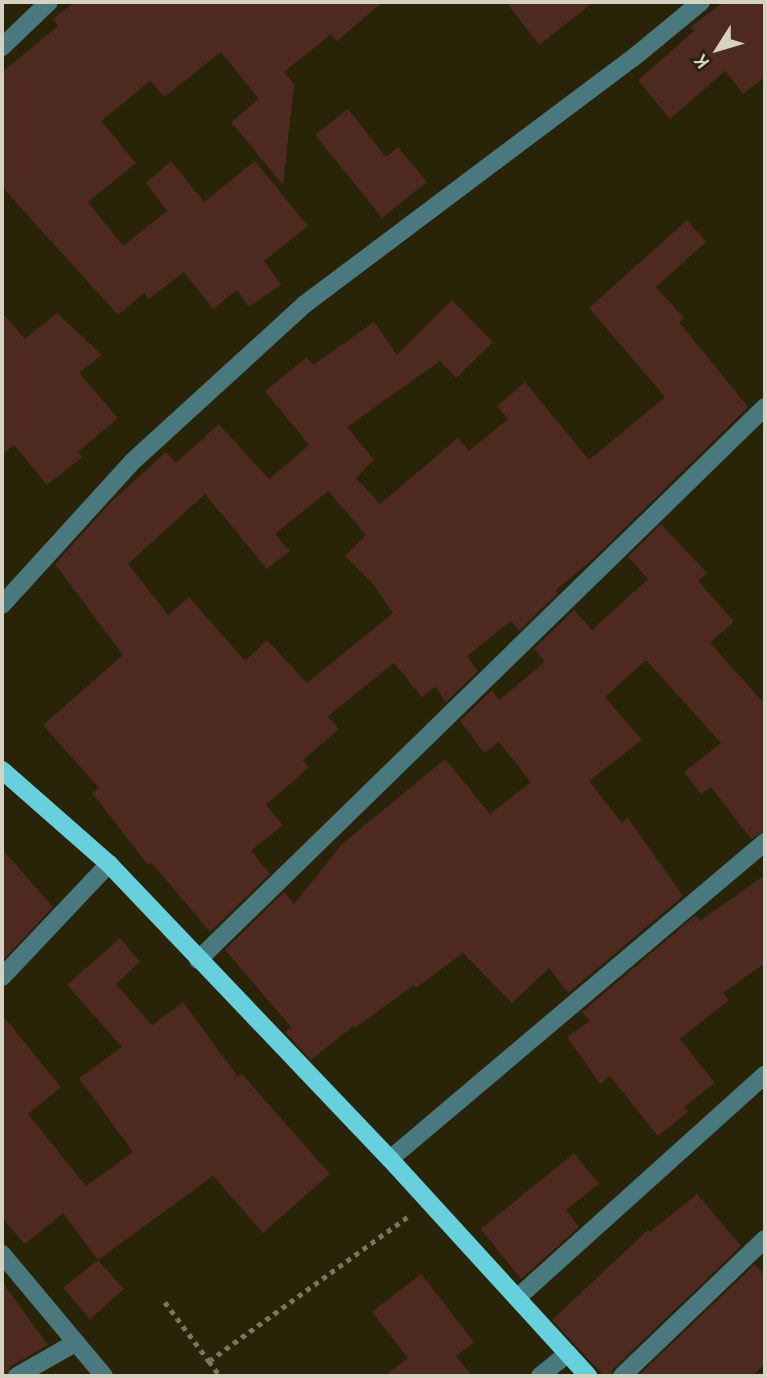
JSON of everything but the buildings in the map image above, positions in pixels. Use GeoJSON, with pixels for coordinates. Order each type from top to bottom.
{"type":"FeatureCollection","features":[{"type":"Feature","properties":{"kind":"main road"},"geometry":{"type":"LineString","coordinates":[[2,770],[109,864],[390,1159],[588,1376]]}},
{"type":"Feature","properties":{"kind":"street"},"geometry":{"type":"LineString","coordinates":[[2,47],[49,2]]}},
{"type":"Feature","properties":{"kind":"street"},"geometry":{"type":"LineString","coordinates":[[2,605],[132,462],[304,304],[633,58],[701,2]]}},
{"type":"Feature","properties":{"kind":"street"},"geometry":{"type":"LineString","coordinates":[[198,960],[765,407]]}},
{"type":"Feature","properties":{"kind":"street"},"geometry":{"type":"LineString","coordinates":[[390,1159],[765,842]]}},
{"type":"Feature","properties":{"kind":"street"},"geometry":{"type":"LineString","coordinates":[[2,977],[109,864]]}},
{"type":"Feature","properties":{"kind":"street"},"geometry":{"type":"LineString","coordinates":[[517,1298],[765,1074]]}},
{"type":"Feature","properties":{"kind":"street"},"geometry":{"type":"LineString","coordinates":[[621,1376],[765,1239]]}},
{"type":"Feature","properties":{"kind":"street"},"geometry":{"type":"LineString","coordinates":[[2,1254],[104,1376]]}},
{"type":"Feature","properties":{"kind":"street"},"geometry":{"type":"LineString","coordinates":[[16,1376],[75,1343]]}},
{"type":"Feature","properties":{"kind":"street"},"geometry":{"type":"LineString","coordinates":[[540,1376],[568,1353]]}},
{"type":"Feature","properties":{"kind":"path"},"geometry":{"type":"LineString","coordinates":[[209,1361],[428,1202]]}},
{"type":"Feature","properties":{"kind":"path"},"geometry":{"type":"LineString","coordinates":[[165,1303],[220,1376]]}}]}
